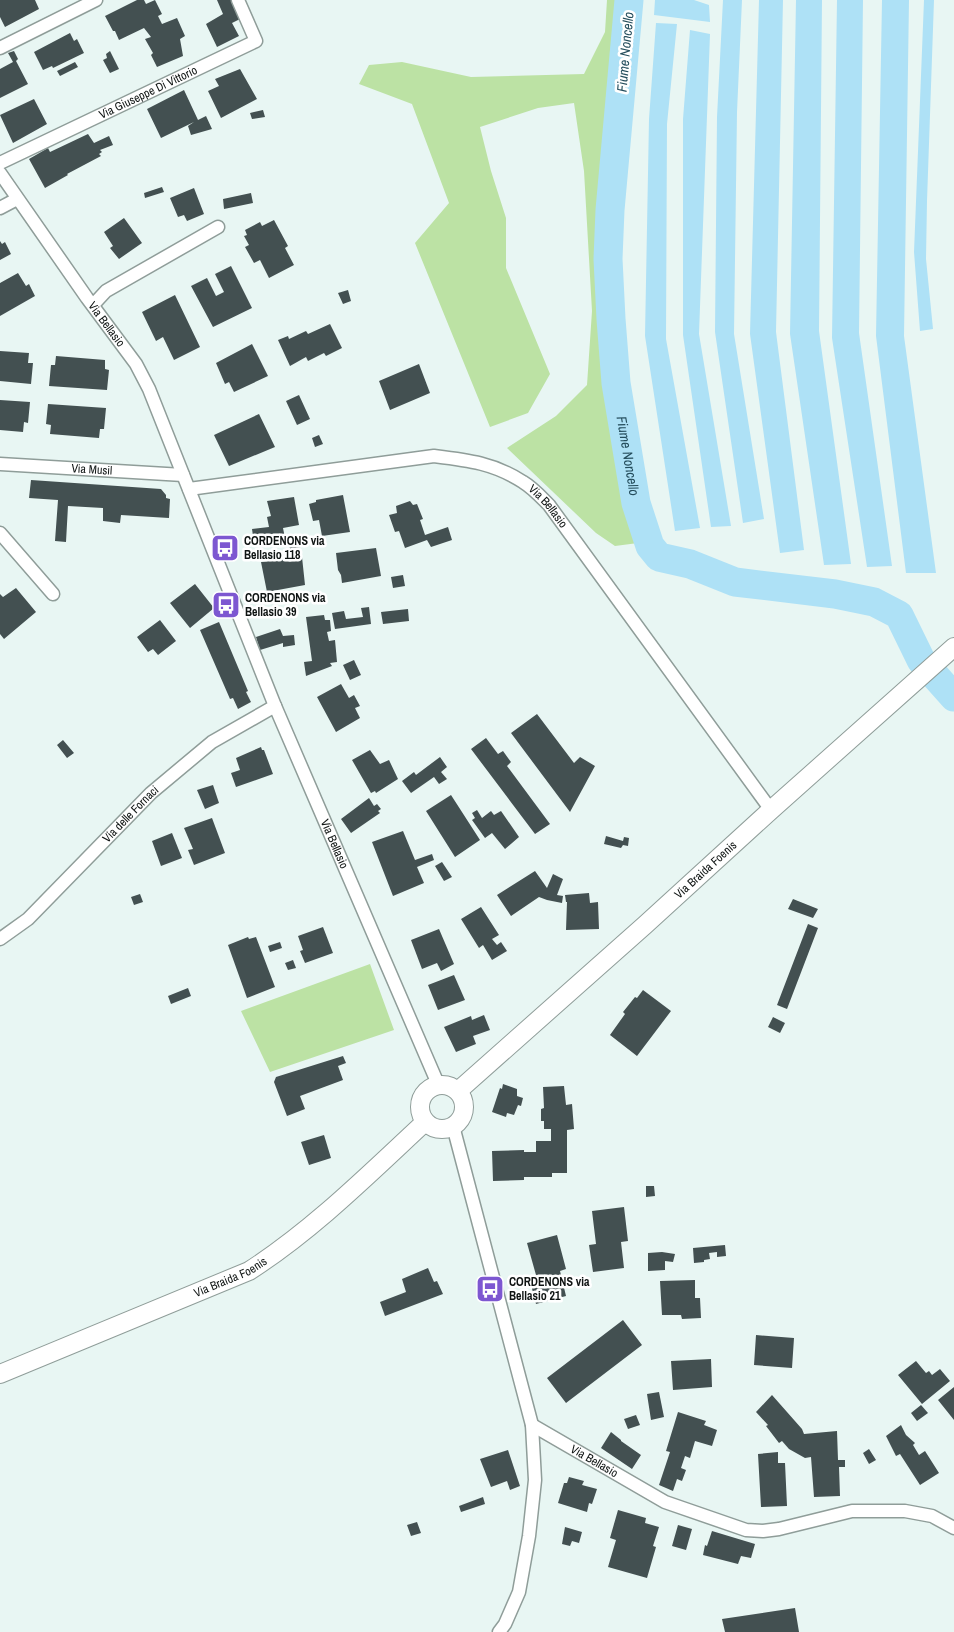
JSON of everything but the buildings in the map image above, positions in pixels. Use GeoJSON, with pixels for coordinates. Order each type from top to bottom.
{"type":"FeatureCollection","features":[{"type":"Feature","properties":{"kind":"street"},"geometry":{"type":"LineString","coordinates":[[0,48],[96,0]]}},
{"type":"Feature","properties":{"kind":"street","name":"Via Giuseppe Di Vittorio"},"geometry":{"type":"LineString","coordinates":[[0,163],[256,41],[238,0]]}},
{"type":"Feature","properties":{"kind":"street","name":"Via Bellasio"},"geometry":{"type":"LineString","coordinates":[[0,173],[136,364],[150,389],[275,706],[438,1084]]}},
{"type":"Feature","properties":{"kind":"street"},"geometry":{"type":"LineString","coordinates":[[0,208],[17,199]]}},
{"type":"Feature","properties":{"kind":"street"},"geometry":{"type":"LineString","coordinates":[[93,305],[106,291],[218,227]]}},
{"type":"Feature","properties":{"kind":"street","name":"Via Bellasio"},"geometry":{"type":"LineString","coordinates":[[189,489],[434,456],[472,460],[524,482],[549,505],[771,810]]}},
{"type":"Feature","properties":{"kind":"street"},"geometry":{"type":"LineString","coordinates":[[0,475],[6,464]]}},
{"type":"Feature","properties":{"kind":"street","name":"Via Musil"},"geometry":{"type":"LineString","coordinates":[[6,464],[184,475]]}},
{"type":"Feature","properties":{"kind":"street"},"geometry":{"type":"LineString","coordinates":[[0,532],[53,594]]}},
{"type":"Feature","properties":{"kind":"street","name":"Via Braida Foenis"},"geometry":{"type":"LineString","coordinates":[[458,1091],[954,647]]}},
{"type":"Feature","properties":{"kind":"street","name":"Via delle Fornaci"},"geometry":{"type":"LineString","coordinates":[[0,939],[28,919],[151,793],[212,742],[275,706]]}},
{"type":"Feature","properties":{"kind":"street"},"geometry":{"type":"LineString","coordinates":[[438,1084],[446,1084],[458,1091],[464,1106],[462,1116],[453,1126],[440,1129],[432,1127],[425,1122],[419,1107],[420,1099],[427,1090],[438,1084]]}},
{"type":"Feature","properties":{"kind":"street","name":"Via Braida Foenis"},"geometry":{"type":"LineString","coordinates":[[0,1374],[249,1271],[273,1256],[299,1235],[425,1122]]}},
{"type":"Feature","properties":{"kind":"street"},"geometry":{"type":"LineString","coordinates":[[453,1126],[532,1425],[535,1480],[529,1536],[519,1592],[505,1624],[499,1632]]}},
{"type":"Feature","properties":{"kind":"street","name":"Via Bellasio"},"geometry":{"type":"LineString","coordinates":[[532,1425],[666,1502],[746,1530],[763,1532],[852,1511],[905,1511],[932,1516],[954,1528]]}},
{"type":"Feature","properties":{"kind":"green space"},"geometry":{"type":"Polygon","coordinates":[[[607,0],[629,0],[610,210],[608,259],[616,383],[636,503],[644,528],[638,543],[615,546],[596,533],[507,448],[556,416],[587,385],[592,311],[584,171],[574,103],[538,108],[480,127],[491,171],[506,218],[506,268],[550,374],[528,413],[490,427],[415,243],[449,203],[412,104],[359,84],[369,65],[402,62],[471,77],[584,74],[605,32],[607,0]]]}},
{"type":"Feature","properties":{"kind":"green space"},"geometry":{"type":"Polygon","coordinates":[[[370,964],[394,1030],[270,1072],[241,1011],[370,964]]]}},
{"type":"Feature","properties":{"kind":"water"},"geometry":{"type":"Polygon","coordinates":[[[655,0],[694,0],[709,5],[710,22],[654,15],[655,0]]]}},
{"type":"Feature","properties":{"kind":"water"},"geometry":{"type":"Polygon","coordinates":[[[723,0],[742,0],[737,112],[734,334],[764,519],[743,523],[715,332],[717,117],[723,0]]]}},
{"type":"Feature","properties":{"kind":"water"},"geometry":{"type":"Polygon","coordinates":[[[759,0],[783,0],[776,332],[804,550],[780,553],[750,334],[759,0]]]}},
{"type":"Feature","properties":{"kind":"water"},"geometry":{"type":"Polygon","coordinates":[[[796,0],[822,0],[819,331],[851,564],[824,565],[790,334],[796,0]]]}},
{"type":"Feature","properties":{"kind":"water"},"geometry":{"type":"Polygon","coordinates":[[[837,0],[863,0],[859,333],[892,566],[867,567],[832,338],[837,0]]]}},
{"type":"Feature","properties":{"kind":"water"},"geometry":{"type":"Polygon","coordinates":[[[882,0],[909,0],[904,336],[936,573],[906,573],[876,336],[882,0]]]}},
{"type":"Feature","properties":{"kind":"water"},"geometry":{"type":"Polygon","coordinates":[[[924,0],[934,0],[926,259],[933,329],[920,331],[914,252],[924,0]]]}},
{"type":"Feature","properties":{"kind":"water"},"geometry":{"type":"Polygon","coordinates":[[[656,23],[677,24],[667,124],[666,339],[700,528],[675,531],[645,336],[649,119],[656,23]]]}},
{"type":"Feature","properties":{"kind":"water"},"geometry":{"type":"Polygon","coordinates":[[[690,30],[710,34],[699,334],[731,526],[711,527],[683,335],[683,119],[690,30]]]}},
{"type":"Feature","properties":{"kind":"waterway","name":"Fiume Noncello"},"geometry":{"type":"LineString","coordinates":[[629,0],[610,210],[608,259],[616,383],[636,503],[650,546],[659,557],[690,564],[735,582],[835,594],[874,602],[899,615],[921,660],[954,697]]}},
{"type":"Feature","properties":{"kind":"place","name":"CORDENONS via Bellasio 118"},"geometry":{"type":"Point","coordinates":[225,548]}},
{"type":"Feature","properties":{"kind":"place","name":"CORDENONS via Bellasio 39"},"geometry":{"type":"Point","coordinates":[226,605]}},
{"type":"Feature","properties":{"kind":"place","name":"CORDENONS via Bellasio 21"},"geometry":{"type":"Point","coordinates":[490,1289]}}]}
